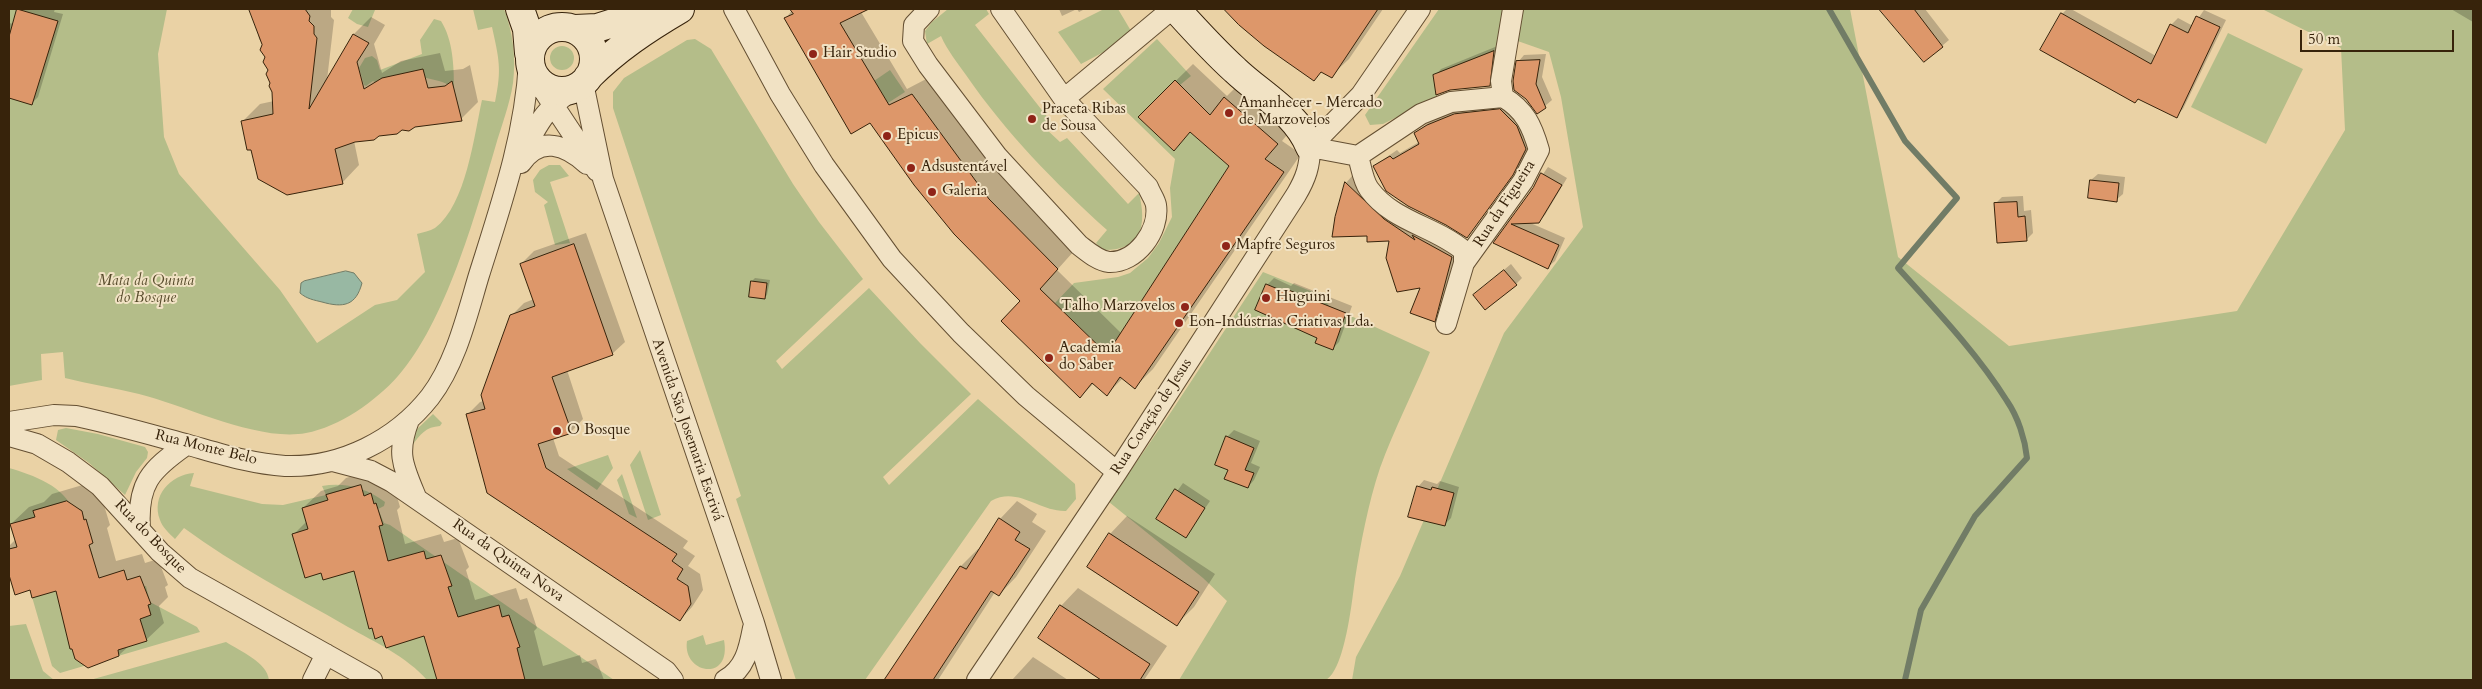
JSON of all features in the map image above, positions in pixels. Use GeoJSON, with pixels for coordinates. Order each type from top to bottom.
{"type":"FeatureCollection","features":[{"type":"Feature","properties":{"kind":"street","name":"Avenida São Josemaria Escrivá"},"geometry":{"type":"LineString","coordinates":[[520,9],[527,29],[532,65],[552,104],[603,179]]}},
{"type":"Feature","properties":{"kind":"street"},"geometry":{"type":"LineString","coordinates":[[659,9],[598,28],[564,21],[538,36],[532,65],[551,90],[569,90],[583,82],[609,56],[629,40],[680,9]]}},
{"type":"Feature","properties":{"kind":"street"},"geometry":{"type":"LineString","coordinates":[[734,9],[780,94],[824,165],[892,259],[961,333],[1026,396],[1117,472]]}},
{"type":"Feature","properties":{"kind":"street"},"geometry":{"type":"LineString","coordinates":[[929,9],[914,25],[913,41],[928,65],[997,156],[1079,245],[1093,256],[1107,262],[1122,261],[1146,242],[1154,224],[1156,205],[1148,187],[1064,99],[1001,9]]}},
{"type":"Feature","properties":{"kind":"street"},"geometry":{"type":"LineString","coordinates":[[1064,99],[1174,9],[1237,72],[1295,121],[1304,132],[1310,147]]}},
{"type":"Feature","properties":{"kind":"street"},"geometry":{"type":"LineString","coordinates":[[1310,147],[1362,95],[1420,9]]}},
{"type":"Feature","properties":{"kind":"street"},"geometry":{"type":"LineString","coordinates":[[1310,147],[1358,156],[1421,114],[1451,102],[1503,97],[1501,81],[1513,9]]}},
{"type":"Feature","properties":{"kind":"street"},"geometry":{"type":"LineString","coordinates":[[564,21],[583,34],[593,50],[594,59],[583,82]]}},
{"type":"Feature","properties":{"kind":"street","name":"Rua Monte Belo"},"geometry":{"type":"LineString","coordinates":[[9,422],[54,415],[76,416],[241,460],[285,466],[331,461],[359,453],[382,440],[409,420],[430,396],[445,372],[462,330],[511,179],[532,65]]}},
{"type":"Feature","properties":{"kind":"street","name":"Avenida São Josemaria Escrivá"},"geometry":{"type":"LineString","coordinates":[[583,82],[603,179],[754,623],[771,680]]}},
{"type":"Feature","properties":{"kind":"street","name":"Rua Monte Belo"},"geometry":{"type":"LineString","coordinates":[[511,179],[541,117],[552,104],[583,82]]}},
{"type":"Feature","properties":{"kind":"street","name":"Rua da Figueira"},"geometry":{"type":"LineString","coordinates":[[1446,324],[1464,263],[1523,182],[1539,150],[1528,120],[1518,106],[1503,97]]}},
{"type":"Feature","properties":{"kind":"street","name":"Rua Monte Belo"},"geometry":{"type":"LineString","coordinates":[[511,179],[526,155],[543,146],[557,145],[573,151],[603,179]]}},
{"type":"Feature","properties":{"kind":"street","name":"Rua Coração de Jesus"},"geometry":{"type":"LineString","coordinates":[[977,680],[1117,472],[1306,178],[1310,163],[1310,147]]}},
{"type":"Feature","properties":{"kind":"street"},"geometry":{"type":"LineString","coordinates":[[1358,156],[1368,189],[1396,214],[1449,238],[1464,250],[1464,263]]}},
{"type":"Feature","properties":{"kind":"street"},"geometry":{"type":"LineString","coordinates":[[409,420],[401,448],[402,463],[416,497]]}},
{"type":"Feature","properties":{"kind":"street","name":"Rua do Bosque"},"geometry":{"type":"LineString","coordinates":[[9,436],[37,444],[68,462],[100,486],[160,552],[190,578],[372,680]]}},
{"type":"Feature","properties":{"kind":"street"},"geometry":{"type":"LineString","coordinates":[[382,440],[416,497]]}},
{"type":"Feature","properties":{"kind":"street"},"geometry":{"type":"LineString","coordinates":[[140,529],[139,506],[143,487],[163,461],[186,444]]}},
{"type":"Feature","properties":{"kind":"street","name":"Rua da Quinta Nova"},"geometry":{"type":"LineString","coordinates":[[331,461],[371,471],[416,497],[671,678],[685,680]]}},
{"type":"Feature","properties":{"kind":"street"},"geometry":{"type":"LineString","coordinates":[[725,680],[734,675],[748,654],[754,623]]}},
{"type":"Feature","properties":{"kind":"street"},"geometry":{"type":"LineString","coordinates":[[313,680],[326,654]]}},
{"type":"Feature","properties":{"kind":"green space","name":"Mata da Quinta do Bosque"},"geometry":{"type":"Polygon","coordinates":[[[9,9],[167,9],[158,54],[164,137],[179,174],[280,290],[317,343],[375,305],[397,300],[425,272],[417,234],[435,228],[446,217],[461,187],[467,169],[482,100],[495,102],[499,64],[492,27],[478,30],[473,9],[504,9],[510,27],[514,64],[512,91],[508,107],[457,268],[430,328],[415,354],[398,376],[379,395],[344,419],[319,430],[287,434],[245,428],[158,399],[65,378],[63,352],[41,354],[42,380],[9,386],[9,9]]]}},
{"type":"Feature","properties":{"kind":"green space"},"geometry":{"type":"Polygon","coordinates":[[[353,9],[387,9],[375,10],[368,27],[357,24],[348,18],[353,9]]]}},
{"type":"Feature","properties":{"kind":"green space"},"geometry":{"type":"Polygon","coordinates":[[[948,9],[986,9],[989,14],[975,25],[1052,123],[1045,128],[1060,142],[1067,138],[1128,204],[1139,193],[1142,216],[1141,226],[1133,241],[1126,246],[1102,250],[1096,243],[1107,230],[1050,176],[1014,137],[952,56],[941,36],[927,44],[925,31],[932,22],[948,9]]]}},
{"type":"Feature","properties":{"kind":"green space"},"geometry":{"type":"Polygon","coordinates":[[[1104,9],[1118,9],[1134,36],[1081,64],[1058,32],[1104,9]]]}},
{"type":"Feature","properties":{"kind":"green space"},"geometry":{"type":"Polygon","coordinates":[[[1439,9],[1507,9],[1500,49],[1434,75],[1437,97],[1383,124],[1370,125],[1365,115],[1439,9]]]}},
{"type":"Feature","properties":{"kind":"green space"},"geometry":{"type":"Polygon","coordinates":[[[1518,9],[1850,9],[1898,257],[2009,346],[2237,311],[2345,130],[2341,48],[2262,9],[2473,9],[2473,680],[1352,680],[1356,657],[1400,576],[1504,333],[1583,227],[1561,97],[1549,52],[1512,39],[1518,9]]]}},
{"type":"Feature","properties":{"kind":"green space"},"geometry":{"type":"Polygon","coordinates":[[[434,19],[441,21],[448,36],[453,62],[454,89],[436,80],[403,75],[392,76],[378,84],[373,81],[366,86],[364,85],[359,68],[365,58],[372,56],[377,60],[380,70],[422,54],[420,40],[434,19]]]}},
{"type":"Feature","properties":{"kind":"green space"},"geometry":{"type":"Polygon","coordinates":[[[2228,33],[2303,69],[2266,144],[2191,107],[2228,33]]]}},
{"type":"Feature","properties":{"kind":"green space"},"geometry":{"type":"Polygon","coordinates":[[[695,39],[711,49],[793,184],[819,222],[863,279],[776,361],[782,369],[869,288],[971,394],[883,477],[889,485],[978,399],[1075,484],[1076,499],[1066,511],[1047,508],[1010,496],[991,501],[865,680],[796,680],[736,499],[741,496],[613,108],[613,92],[624,78],[687,40],[695,39]]]}},
{"type":"Feature","properties":{"kind":"green space"},"geometry":{"type":"Polygon","coordinates":[[[1157,39],[1191,76],[1180,85],[1174,81],[1138,117],[1174,151],[1190,132],[1229,166],[1107,354],[1055,303],[1074,283],[1118,277],[1130,273],[1148,258],[1159,243],[1172,217],[1170,188],[1175,159],[1103,89],[1157,39]]]}},
{"type":"Feature","properties":{"kind":"green space"},"geometry":{"type":"Polygon","coordinates":[[[562,46],[571,49],[574,58],[571,67],[562,70],[553,67],[550,58],[553,49],[562,46]]]}},
{"type":"Feature","properties":{"kind":"green space"},"geometry":{"type":"Polygon","coordinates":[[[890,70],[905,92],[888,103],[874,81],[890,70]]]}},
{"type":"Feature","properties":{"kind":"green space"},"geometry":{"type":"Polygon","coordinates":[[[549,165],[560,165],[569,176],[550,182],[570,243],[555,245],[544,205],[548,202],[535,192],[533,180],[540,170],[549,165]]]}},
{"type":"Feature","properties":{"kind":"green space"},"geometry":{"type":"Polygon","coordinates":[[[1263,272],[1323,296],[1329,306],[1430,352],[1380,468],[1362,537],[1350,618],[1343,649],[1333,673],[1326,680],[1179,680],[1227,601],[1203,578],[1109,502],[1263,272]]]}},
{"type":"Feature","properties":{"kind":"green space"},"geometry":{"type":"Polygon","coordinates":[[[433,414],[442,423],[440,426],[424,432],[412,446],[416,430],[433,414]]]}},
{"type":"Feature","properties":{"kind":"green space"},"geometry":{"type":"Polygon","coordinates":[[[66,428],[98,434],[145,447],[148,452],[147,458],[136,472],[125,495],[89,463],[56,440],[58,430],[66,428]]]}},
{"type":"Feature","properties":{"kind":"green space"},"geometry":{"type":"Polygon","coordinates":[[[640,450],[661,515],[648,520],[630,465],[640,450]]]}},
{"type":"Feature","properties":{"kind":"green space"},"geometry":{"type":"Polygon","coordinates":[[[608,455],[613,468],[597,490],[567,469],[608,455]]]}},
{"type":"Feature","properties":{"kind":"green space"},"geometry":{"type":"Polygon","coordinates":[[[9,468],[38,478],[56,488],[70,503],[74,512],[81,509],[93,543],[87,546],[90,547],[93,556],[78,560],[84,583],[124,570],[127,580],[140,576],[141,579],[138,580],[141,587],[146,586],[150,602],[197,627],[200,632],[60,673],[52,666],[30,590],[15,595],[9,575],[9,549],[17,547],[9,523],[9,468]]]}},
{"type":"Feature","properties":{"kind":"green space"},"geometry":{"type":"Polygon","coordinates":[[[194,473],[190,486],[262,504],[283,505],[326,495],[322,486],[331,485],[355,487],[370,493],[385,502],[384,506],[378,509],[384,523],[390,525],[614,680],[427,680],[410,664],[390,651],[244,568],[184,528],[175,539],[161,523],[158,511],[160,495],[170,482],[194,473]]]}},
{"type":"Feature","properties":{"kind":"green space"},"geometry":{"type":"Polygon","coordinates":[[[622,474],[637,518],[629,514],[617,480],[622,474]]]}},
{"type":"Feature","properties":{"kind":"green space"},"geometry":{"type":"Polygon","coordinates":[[[26,624],[43,671],[54,680],[9,680],[9,626],[26,624]]]}},
{"type":"Feature","properties":{"kind":"green space"},"geometry":{"type":"Polygon","coordinates":[[[703,635],[706,645],[724,640],[725,654],[721,663],[714,668],[699,667],[692,661],[687,652],[687,641],[703,635]]]}},
{"type":"Feature","properties":{"kind":"green space"},"geometry":{"type":"Polygon","coordinates":[[[226,642],[258,662],[269,680],[90,680],[226,642]]]}},
{"type":"Feature","properties":{"kind":"shaded area"},"geometry":{"type":"Polygon","coordinates":[[[346,271],[354,273],[362,283],[356,297],[348,303],[342,305],[330,304],[305,297],[300,293],[301,283],[304,281],[346,271]]]}},
{"type":"Feature","properties":{"kind":"building"},"geometry":{"type":"Polygon","coordinates":[[[17,9],[58,21],[32,105],[9,98],[9,37],[17,9]]]}},
{"type":"Feature","properties":{"kind":"building"},"geometry":{"type":"Polygon","coordinates":[[[249,9],[305,9],[310,16],[309,21],[314,26],[314,34],[317,38],[309,109],[353,34],[369,43],[357,62],[364,89],[382,78],[423,69],[428,88],[445,86],[452,81],[462,121],[415,127],[409,131],[402,130],[397,134],[379,136],[374,140],[355,142],[335,149],[343,184],[287,195],[258,179],[251,150],[247,150],[241,121],[273,114],[272,92],[266,74],[268,70],[263,62],[265,57],[260,50],[262,45],[249,9]]]}},
{"type":"Feature","properties":{"kind":"building"},"geometry":{"type":"Polygon","coordinates":[[[790,9],[869,9],[840,23],[889,105],[912,94],[989,199],[1058,269],[1040,289],[1107,354],[1229,166],[1190,132],[1174,151],[1138,117],[1175,80],[1210,115],[1224,97],[1278,144],[1265,159],[1284,172],[1135,389],[1120,377],[1107,396],[1092,383],[1080,398],[1001,321],[1020,301],[954,234],[914,185],[870,123],[851,134],[784,18],[793,14],[790,9]]]}},
{"type":"Feature","properties":{"kind":"building"},"geometry":{"type":"Polygon","coordinates":[[[1224,9],[1378,9],[1332,78],[1321,72],[1314,81],[1264,46],[1239,25],[1224,9]]]}},
{"type":"Feature","properties":{"kind":"building"},"geometry":{"type":"Polygon","coordinates":[[[1879,9],[1914,9],[1943,47],[1924,62],[1879,9]]]}},
{"type":"Feature","properties":{"kind":"building"},"geometry":{"type":"Polygon","coordinates":[[[2061,13],[2151,64],[2170,24],[2188,33],[2196,16],[2220,27],[2177,118],[2138,99],[2135,103],[2040,50],[2061,13]]]}},
{"type":"Feature","properties":{"kind":"building"},"geometry":{"type":"Polygon","coordinates":[[[1494,51],[1490,86],[1450,90],[1436,95],[1433,75],[1494,51]]]}},
{"type":"Feature","properties":{"kind":"building"},"geometry":{"type":"Polygon","coordinates":[[[1540,60],[1536,84],[1546,108],[1537,114],[1526,99],[1514,90],[1513,81],[1516,61],[1540,60]]]}},
{"type":"Feature","properties":{"kind":"building"},"geometry":{"type":"Polygon","coordinates":[[[1500,109],[1517,126],[1526,149],[1513,175],[1467,238],[1408,206],[1386,191],[1373,166],[1390,156],[1393,159],[1419,144],[1414,133],[1427,125],[1454,114],[1500,109]]]}},
{"type":"Feature","properties":{"kind":"building"},"geometry":{"type":"Polygon","coordinates":[[[1541,173],[1562,185],[1539,223],[1511,224],[1559,245],[1548,269],[1493,243],[1533,188],[1541,173]]]}},
{"type":"Feature","properties":{"kind":"building"},"geometry":{"type":"Polygon","coordinates":[[[2090,180],[2119,183],[2117,202],[2088,198],[2090,180]]]}},
{"type":"Feature","properties":{"kind":"building"},"geometry":{"type":"Polygon","coordinates":[[[1345,182],[1384,219],[1415,240],[1412,235],[1452,257],[1435,322],[1410,313],[1420,288],[1397,292],[1386,258],[1389,241],[1367,242],[1367,236],[1332,237],[1335,217],[1345,182]]]}},
{"type":"Feature","properties":{"kind":"building"},"geometry":{"type":"Polygon","coordinates":[[[2017,202],[2018,217],[2025,216],[2027,241],[1997,243],[1994,203],[2017,202]]]}},
{"type":"Feature","properties":{"kind":"building"},"geometry":{"type":"Polygon","coordinates":[[[574,244],[613,355],[552,377],[572,433],[538,444],[546,468],[677,554],[672,561],[683,569],[677,579],[688,586],[691,604],[680,621],[487,493],[466,414],[485,409],[481,395],[510,315],[535,306],[520,264],[574,244]]]}},
{"type":"Feature","properties":{"kind":"building"},"geometry":{"type":"Polygon","coordinates":[[[1504,270],[1517,285],[1485,310],[1473,295],[1504,270]]]}},
{"type":"Feature","properties":{"kind":"building"},"geometry":{"type":"Polygon","coordinates":[[[751,281],[767,283],[765,299],[749,297],[751,281]]]}},
{"type":"Feature","properties":{"kind":"building"},"geometry":{"type":"Polygon","coordinates":[[[1266,284],[1285,292],[1286,289],[1346,313],[1333,350],[1315,343],[1317,338],[1255,310],[1266,284]]]}},
{"type":"Feature","properties":{"kind":"building"},"geometry":{"type":"Polygon","coordinates":[[[1226,436],[1254,448],[1245,470],[1254,473],[1248,488],[1224,479],[1228,470],[1215,465],[1226,436]]]}},
{"type":"Feature","properties":{"kind":"building"},"geometry":{"type":"Polygon","coordinates":[[[361,485],[364,496],[371,493],[374,504],[376,503],[383,525],[379,526],[388,561],[424,551],[426,559],[441,555],[452,586],[448,587],[458,617],[499,605],[502,617],[509,615],[520,647],[517,648],[525,680],[437,680],[424,636],[386,648],[382,636],[375,639],[372,628],[369,629],[354,571],[323,580],[321,573],[305,578],[292,534],[308,529],[302,508],[328,500],[326,495],[361,485]]]}},
{"type":"Feature","properties":{"kind":"building"},"geometry":{"type":"Polygon","coordinates":[[[1417,486],[1431,490],[1432,487],[1454,493],[1445,526],[1408,517],[1417,486]]]}},
{"type":"Feature","properties":{"kind":"building"},"geometry":{"type":"Polygon","coordinates":[[[1175,489],[1205,508],[1186,538],[1156,519],[1175,489]]]}},
{"type":"Feature","properties":{"kind":"building"},"geometry":{"type":"Polygon","coordinates":[[[67,501],[82,511],[84,520],[86,519],[93,543],[89,545],[99,578],[124,570],[127,580],[140,576],[151,604],[148,605],[151,615],[140,619],[147,641],[118,650],[119,656],[88,668],[75,659],[72,649],[70,649],[56,591],[32,598],[30,590],[15,595],[9,575],[9,549],[17,547],[10,524],[35,517],[33,511],[67,501]]]}},
{"type":"Feature","properties":{"kind":"building"},"geometry":{"type":"Polygon","coordinates":[[[999,518],[1020,532],[1015,540],[1030,549],[999,596],[991,591],[933,680],[884,680],[960,566],[966,569],[999,518]]]}},
{"type":"Feature","properties":{"kind":"building"},"geometry":{"type":"Polygon","coordinates":[[[1109,533],[1199,592],[1177,626],[1087,567],[1109,533]]]}},
{"type":"Feature","properties":{"kind":"building"},"geometry":{"type":"Polygon","coordinates":[[[1060,605],[1150,664],[1140,680],[1101,680],[1038,638],[1060,605]]]}},
{"type":"Feature","properties":{"kind":"waterway"},"geometry":{"type":"LineString","coordinates":[[1829,9],[1905,141],[1957,198],[1898,268],[1955,332],[1995,383],[2018,421],[2025,443],[2027,458],[1975,516],[1921,610],[1905,680]]}},
{"type":"Feature","properties":{"kind":"place","name":"Hair Studio"},"geometry":{"type":"Point","coordinates":[813,54]}},
{"type":"Feature","properties":{"kind":"place","name":"Amanhecer - Mercado de Marzovelos"},"geometry":{"type":"Point","coordinates":[1229,113]}},
{"type":"Feature","properties":{"kind":"place","name":"Praceta Ribas de Sousa"},"geometry":{"type":"Point","coordinates":[1032,119]}},
{"type":"Feature","properties":{"kind":"place","name":"Epicus"},"geometry":{"type":"Point","coordinates":[887,136]}},
{"type":"Feature","properties":{"kind":"place","name":"Adsustentável"},"geometry":{"type":"Point","coordinates":[911,168]}},
{"type":"Feature","properties":{"kind":"place","name":"Galeria"},"geometry":{"type":"Point","coordinates":[932,192]}},
{"type":"Feature","properties":{"kind":"place","name":"Mapfre Seguros"},"geometry":{"type":"Point","coordinates":[1226,246]}},
{"type":"Feature","properties":{"kind":"place","name":"Huguini"},"geometry":{"type":"Point","coordinates":[1266,298]}},
{"type":"Feature","properties":{"kind":"place","name":"Talho Marzovelos"},"geometry":{"type":"Point","coordinates":[1185,307]}},
{"type":"Feature","properties":{"kind":"place","name":"Eon-Indústrias Criativas Lda."},"geometry":{"type":"Point","coordinates":[1179,323]}},
{"type":"Feature","properties":{"kind":"place","name":"Academia do Saber"},"geometry":{"type":"Point","coordinates":[1049,358]}},
{"type":"Feature","properties":{"kind":"place","name":"O Bosque"},"geometry":{"type":"Point","coordinates":[557,431]}}]}
